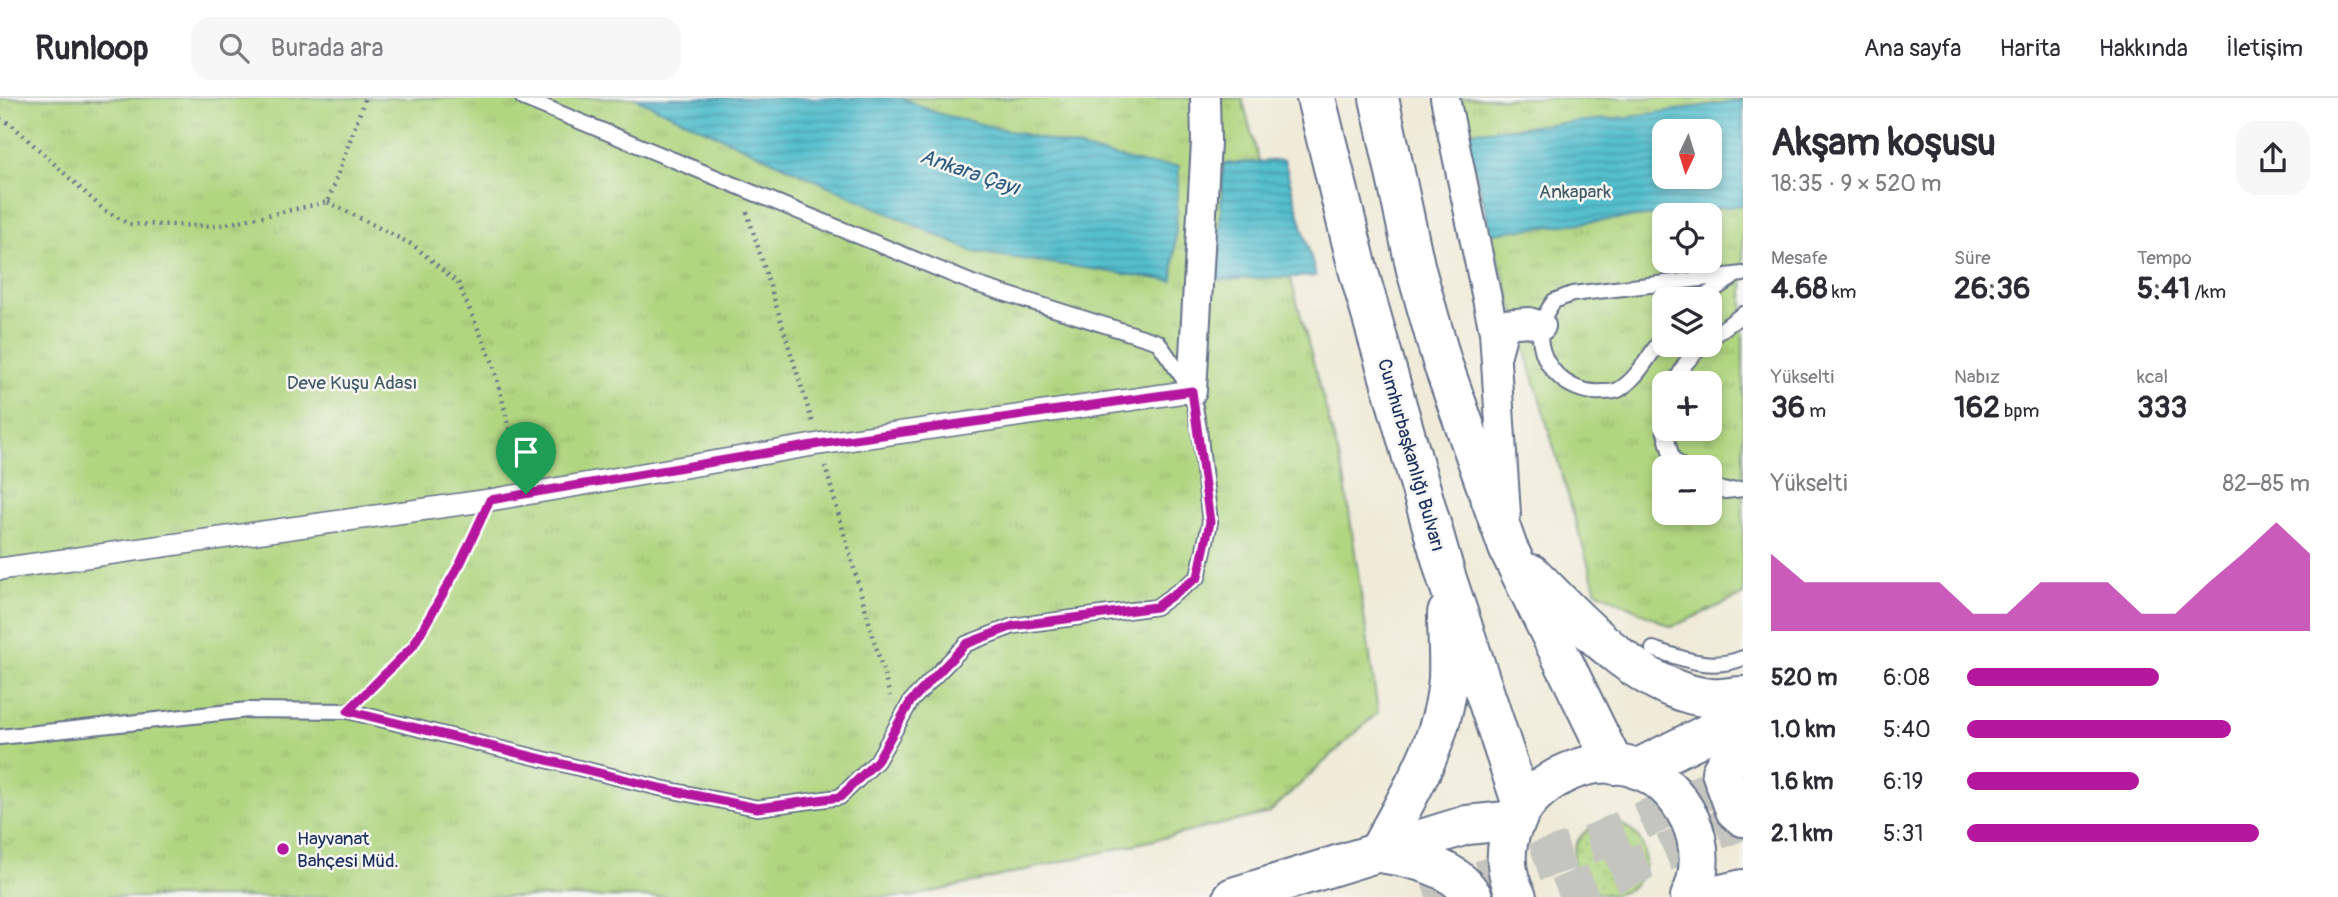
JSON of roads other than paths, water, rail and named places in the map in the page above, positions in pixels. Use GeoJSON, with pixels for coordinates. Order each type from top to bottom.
{"type":"FeatureCollection","features":[{"type":"Feature","properties":{"kind":"main road","name":"Cumhurbaşkanlığı Bulvarı"},"geometry":{"type":"LineString","coordinates":[[1316,98],[1358,269],[1446,576],[1520,814]]}},
{"type":"Feature","properties":{"kind":"main road"},"geometry":{"type":"LineString","coordinates":[[1379,98],[1416,270],[1442,362],[1509,550],[1625,767],[1662,783],[1682,804],[1695,830],[1699,859],[1690,897]]}},
{"type":"Feature","properties":{"kind":"main road"},"geometry":{"type":"LineString","coordinates":[[1509,550],[1582,624],[1632,665],[1669,686],[1710,698],[1743,696]]}},
{"type":"Feature","properties":{"kind":"main road"},"geometry":{"type":"LineString","coordinates":[[1378,852],[1417,780],[1438,730],[1448,679],[1446,576]]}},
{"type":"Feature","properties":{"kind":"main road"},"geometry":{"type":"LineString","coordinates":[[1517,897],[1508,862],[1511,834],[1520,814],[1544,784],[1572,768],[1625,767],[1743,716]]}},
{"type":"Feature","properties":{"kind":"main road"},"geometry":{"type":"LineString","coordinates":[[1743,737],[1721,772],[1735,810],[1743,817]]}},
{"type":"Feature","properties":{"kind":"main road"},"geometry":{"type":"LineString","coordinates":[[1233,897],[1467,825],[1520,814]]}},
{"type":"Feature","properties":{"kind":"main road"},"geometry":{"type":"LineString","coordinates":[[1378,852],[1421,860],[1441,870],[1473,897]]}},
{"type":"Feature","properties":{"kind":"main road"},"geometry":{"type":"LineString","coordinates":[[1708,897],[1743,889]]}},
{"type":"Feature","properties":{"kind":"street"},"geometry":{"type":"LineString","coordinates":[[0,569],[490,500],[819,444],[1192,391],[1206,142],[1205,98]]}},
{"type":"Feature","properties":{"kind":"street"},"geometry":{"type":"LineString","coordinates":[[1445,98],[1472,238],[1494,332],[1509,550]]}},
{"type":"Feature","properties":{"kind":"street"},"geometry":{"type":"LineString","coordinates":[[1495,360],[1505,324],[1529,322],[1541,326]]}},
{"type":"Feature","properties":{"kind":"lane"},"geometry":{"type":"LineString","coordinates":[[0,737],[248,710],[348,711],[660,788],[757,808],[840,797],[877,761],[911,701],[966,644],[1013,626],[1156,607],[1198,577],[1210,522],[1192,391],[1158,342],[975,284],[523,98]]}},
{"type":"Feature","properties":{"kind":"lane"},"geometry":{"type":"LineString","coordinates":[[1720,287],[1740,275]]}},
{"type":"Feature","properties":{"kind":"lane"},"geometry":{"type":"LineString","coordinates":[[1652,352],[1637,372],[1617,391],[1590,393],[1568,385],[1553,372],[1545,358],[1541,326],[1554,301],[1572,295],[1740,275]]}},
{"type":"Feature","properties":{"kind":"lane"},"geometry":{"type":"LineString","coordinates":[[1722,329],[1743,314]]}},
{"type":"Feature","properties":{"kind":"lane"},"geometry":{"type":"LineString","coordinates":[[1722,490],[1743,489]]}},
{"type":"Feature","properties":{"kind":"lane"},"geometry":{"type":"LineString","coordinates":[[1653,649],[1696,664],[1734,662],[1743,658]]}},
{"type":"Feature","properties":{"kind":"water","name":"Ankara Çayı"},"geometry":{"type":"Polygon","coordinates":[[[635,98],[902,98],[936,113],[1145,164],[1179,166],[1173,281],[974,252],[635,98]]]}},
{"type":"Feature","properties":{"kind":"water"},"geometry":{"type":"Polygon","coordinates":[[[1743,100],[1743,205],[1722,207],[1722,203],[1652,203],[1652,215],[1491,233],[1466,132],[1628,117],[1743,100]]]}},
{"type":"Feature","properties":{"kind":"water"},"geometry":{"type":"Polygon","coordinates":[[[1284,160],[1316,276],[1218,280],[1223,164],[1284,160]]]}},
{"type":"Feature","properties":{"kind":"tunnel"},"geometry":{"type":"LineString","coordinates":[[1426,897],[1594,843],[1743,774]]}},
{"type":"Feature","properties":{"kind":"tunnel"},"geometry":{"type":"LineString","coordinates":[[1559,897],[1743,820]]}},
{"type":"Feature","properties":{"kind":"place","name":"Hayvanat Bahçesi Müd."},"geometry":{"type":"Point","coordinates":[283,849]}},
{"type":"Feature","properties":{"kind":"park label","name":"Ankapark"},"geometry":{"type":"Point","coordinates":[1575,191]}},
{"type":"Feature","properties":{"kind":"park label","name":"Deve Kuşu Adası"},"geometry":{"type":"Point","coordinates":[352,382]}}]}
